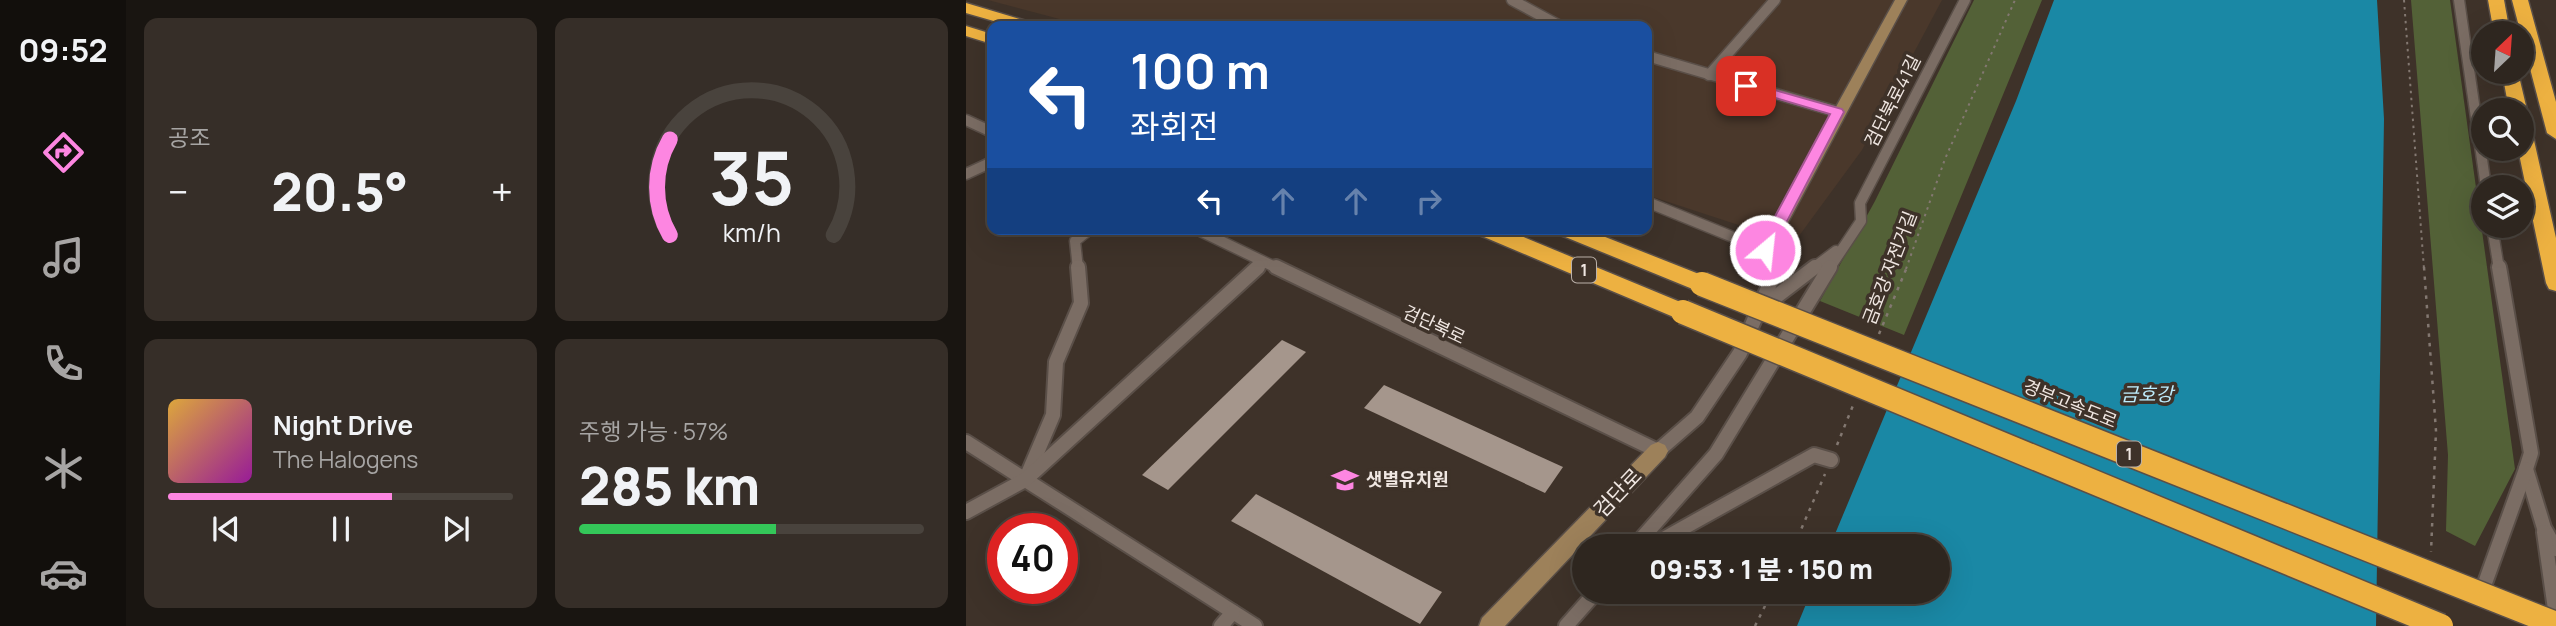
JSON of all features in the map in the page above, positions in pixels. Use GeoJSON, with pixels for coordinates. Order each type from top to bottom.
{"type":"FeatureCollection","features":[{"type":"Feature","properties":{"kind":"highway"},"geometry":{"type":"LineString","coordinates":[[2496,0],[2500,21]]}},
{"type":"Feature","properties":{"kind":"highway"},"geometry":{"type":"LineString","coordinates":[[2521,3],[2530,17],[2542,57],[2556,69]]}},
{"type":"Feature","properties":{"kind":"highway"},"geometry":{"type":"LineString","coordinates":[[2521,3],[2548,78],[2556,133]]}},
{"type":"Feature","properties":{"kind":"highway"},"geometry":{"type":"LineString","coordinates":[[966,8],[1010,21]]}},
{"type":"Feature","properties":{"kind":"highway"},"geometry":{"type":"LineString","coordinates":[[966,31],[987,37]]}},
{"type":"Feature","properties":{"kind":"highway"},"geometry":{"type":"LineString","coordinates":[[2556,100],[2553,102],[2556,112]]}},
{"type":"Feature","properties":{"kind":"highway"},"geometry":{"type":"LineString","coordinates":[[2529,161],[2556,283]]}},
{"type":"Feature","properties":{"kind":"highway","name":"1"},"geometry":{"type":"LineString","coordinates":[[1498,235],[2441,626]]}},
{"type":"Feature","properties":{"kind":"highway","name":"경부고속도로"},"geometry":{"type":"LineString","coordinates":[[1580,235],[2556,624]]}},
{"type":"Feature","properties":{"kind":"street"},"geometry":{"type":"LineString","coordinates":[[1512,0],[1551,21]]}},
{"type":"Feature","properties":{"kind":"street"},"geometry":{"type":"LineString","coordinates":[[1709,75],[1775,0]]}},
{"type":"Feature","properties":{"kind":"street"},"geometry":{"type":"LineString","coordinates":[[1765,250],[1901,0]]}},
{"type":"Feature","properties":{"kind":"street","name":"검단북로41길"},"geometry":{"type":"LineString","coordinates":[[1842,247],[1861,221],[1860,203],[1965,0]]}},
{"type":"Feature","properties":{"kind":"street"},"geometry":{"type":"LineString","coordinates":[[2459,0],[2484,175]]}},
{"type":"Feature","properties":{"kind":"street"},"geometry":{"type":"LineString","coordinates":[[1652,58],[1838,112]]}},
{"type":"Feature","properties":{"kind":"street"},"geometry":{"type":"LineString","coordinates":[[966,120],[987,130]]}},
{"type":"Feature","properties":{"kind":"street"},"geometry":{"type":"LineString","coordinates":[[966,174],[987,164]]}},
{"type":"Feature","properties":{"kind":"street"},"geometry":{"type":"LineString","coordinates":[[1652,204],[1782,257],[1740,353],[1698,417],[1658,451]]}},
{"type":"Feature","properties":{"kind":"street"},"geometry":{"type":"LineString","coordinates":[[1025,480],[1053,415],[1056,362],[1081,303],[1075,241],[1082,235]]}},
{"type":"Feature","properties":{"kind":"street","name":"검단북로"},"geometry":{"type":"LineString","coordinates":[[1208,235],[1658,451]]}},
{"type":"Feature","properties":{"kind":"street"},"geometry":{"type":"LineString","coordinates":[[2430,584],[2478,602],[2530,453],[2494,238]]}},
{"type":"Feature","properties":{"kind":"street"},"geometry":{"type":"LineString","coordinates":[[1758,311],[1842,247]]}},
{"type":"Feature","properties":{"kind":"street"},"geometry":{"type":"LineString","coordinates":[[1646,534],[1716,454],[1842,247]]}},
{"type":"Feature","properties":{"kind":"street"},"geometry":{"type":"LineString","coordinates":[[966,512],[1025,480],[1263,263]]}},
{"type":"Feature","properties":{"kind":"street"},"geometry":{"type":"LineString","coordinates":[[966,442],[1255,626]]}},
{"type":"Feature","properties":{"kind":"street","name":"검단로"},"geometry":{"type":"LineString","coordinates":[[1490,626],[1658,451]]}},
{"type":"Feature","properties":{"kind":"street"},"geometry":{"type":"LineString","coordinates":[[1672,534],[1814,455],[1830,460]]}},
{"type":"Feature","properties":{"kind":"street"},"geometry":{"type":"LineString","coordinates":[[2526,469],[2544,528],[2556,615]]}},
{"type":"Feature","properties":{"kind":"street"},"geometry":{"type":"LineString","coordinates":[[2544,528],[2556,549]]}},
{"type":"Feature","properties":{"kind":"street"},"geometry":{"type":"LineString","coordinates":[[1566,626],[1585,604]]}},
{"type":"Feature","properties":{"kind":"street"},"geometry":{"type":"LineString","coordinates":[[1221,626],[1233,612]]}},
{"type":"Feature","properties":{"kind":"path","name":"금호강 자전거길"},"geometry":{"type":"LineString","coordinates":[[1878,337],[1911,258],[1945,159],[2015,0]]}},
{"type":"Feature","properties":{"kind":"path"},"geometry":{"type":"LineString","coordinates":[[2404,0],[2436,431],[2430,584]]}},
{"type":"Feature","properties":{"kind":"path"},"geometry":{"type":"LineString","coordinates":[[1799,534],[1856,397]]}},
{"type":"Feature","properties":{"kind":"path"},"geometry":{"type":"LineString","coordinates":[[1755,626],[1766,604]]}},
{"type":"Feature","properties":{"kind":"shaded area"},"geometry":{"type":"Polygon","coordinates":[[[988,0],[1942,0],[1862,150],[1796,240],[1772,236],[1652,197],[1652,21],[1067,21],[988,0]]]}},
{"type":"Feature","properties":{"kind":"green space"},"geometry":{"type":"Polygon","coordinates":[[[1974,0],[2042,0],[1904,335],[1820,301],[1875,201],[1974,0]]]}},
{"type":"Feature","properties":{"kind":"green space"},"geometry":{"type":"Polygon","coordinates":[[[2411,0],[2450,0],[2474,175],[2471,175],[2471,238],[2483,238],[2515,469],[2475,546],[2446,531],[2448,455],[2411,0]]]}},
{"type":"Feature","properties":{"kind":"water","name":"금호강"},"geometry":{"type":"Polygon","coordinates":[[[2054,0],[2377,0],[2384,119],[2376,626],[1797,626],[1806,604],[1950,604],[1950,534],[1835,534],[2016,101],[2054,0]]]}},
{"type":"Feature","properties":{"kind":"building"},"geometry":{"type":"Polygon","coordinates":[[[1282,340],[1306,352],[1168,490],[1142,475],[1282,340]]]}},
{"type":"Feature","properties":{"kind":"building"},"geometry":{"type":"Polygon","coordinates":[[[1384,385],[1563,467],[1545,493],[1364,408],[1384,385]]]}},
{"type":"Feature","properties":{"kind":"building"},"geometry":{"type":"Polygon","coordinates":[[[1256,494],[1442,592],[1420,624],[1231,521],[1256,494]]]}},
{"type":"Feature","properties":{"kind":"place","name":"샛별유치원"},"geometry":{"type":"Point","coordinates":[1345,480]}},
{"type":"Feature","properties":{"kind":"route"},"geometry":{"type":"LineString","coordinates":[[1746,86],[1838,112],[1765,250]]}}]}
